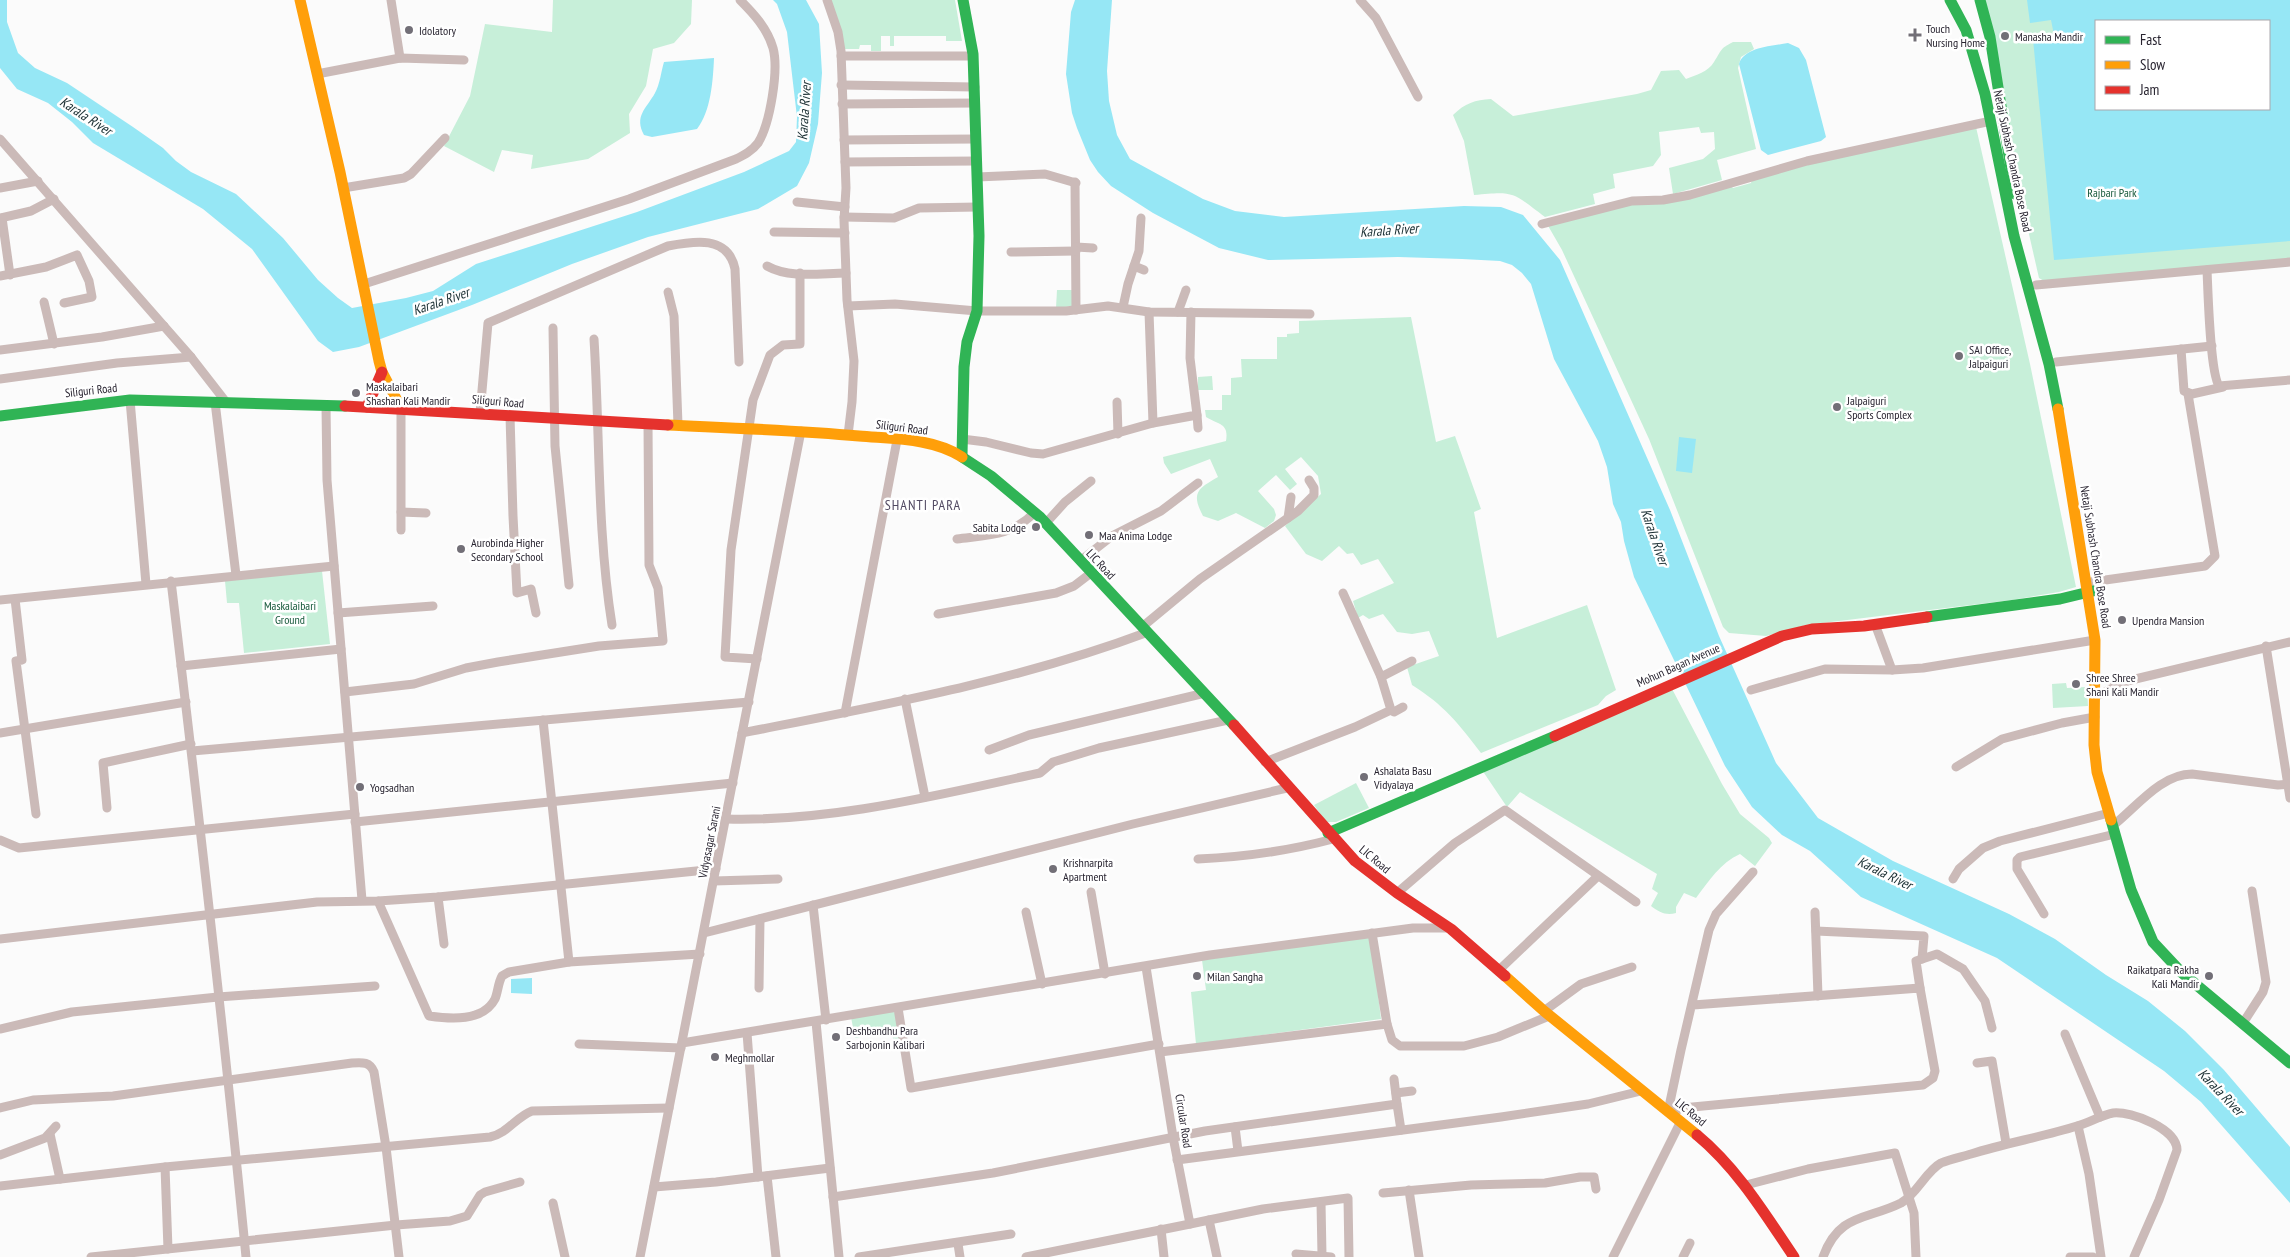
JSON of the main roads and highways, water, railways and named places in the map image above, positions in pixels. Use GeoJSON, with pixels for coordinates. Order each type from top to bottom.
{"type":"FeatureCollection","features":[{"type":"Feature","properties":{"kind":"water","name":"Karala River"},"geometry":{"type":"Polygon","coordinates":[[[0,0],[7,0],[7,22],[18,53],[35,68],[67,83],[133,127],[163,148],[191,172],[236,194],[283,238],[318,280],[352,308],[433,291],[476,264],[637,212],[744,172],[789,151],[796,142],[797,117],[787,32],[777,4],[773,0],[806,0],[819,24],[822,73],[818,124],[809,163],[797,186],[758,209],[648,237],[572,264],[472,305],[359,347],[333,352],[318,341],[252,249],[203,209],[93,143],[72,122],[48,103],[17,89],[0,68],[0,0]]]}},
{"type":"Feature","properties":{"kind":"water","name":"Karala River"},"geometry":{"type":"Polygon","coordinates":[[[1075,0],[1112,0],[1107,71],[1109,101],[1117,135],[1130,159],[1203,199],[1235,211],[1284,217],[1464,206],[1501,207],[1523,215],[1560,260],[1670,510],[1719,636],[1776,763],[1818,818],[1893,861],[2009,914],[2055,939],[2106,975],[2148,1001],[2185,1031],[2224,1070],[2290,1147],[2290,1203],[2201,1102],[2164,1071],[1997,958],[1861,897],[1810,851],[1782,835],[1752,807],[1725,766],[1634,577],[1621,522],[1613,504],[1607,467],[1598,441],[1554,359],[1531,284],[1522,273],[1512,265],[1500,261],[1462,259],[1398,257],[1268,260],[1219,248],[1153,213],[1111,186],[1098,172],[1090,160],[1077,128],[1072,113],[1066,74],[1071,12],[1075,0]]]}},
{"type":"Feature","properties":{"kind":"water","name":"Rajbari Park"},"geometry":{"type":"Polygon","coordinates":[[[2027,0],[2290,0],[2290,241],[2054,260],[2033,39],[2054,35],[2051,20],[2030,23],[2027,0]]]}},
{"type":"Feature","properties":{"kind":"water"},"geometry":{"type":"Polygon","coordinates":[[[1788,43],[1799,48],[1806,60],[1826,137],[1821,141],[1768,155],[1761,150],[1739,64],[1747,54],[1760,48],[1788,43]]]}},
{"type":"Feature","properties":{"kind":"water"},"geometry":{"type":"Polygon","coordinates":[[[714,58],[712,86],[708,105],[702,122],[697,129],[652,137],[644,135],[640,123],[642,113],[657,89],[664,62],[714,58]]]}},
{"type":"Feature","properties":{"kind":"water"},"geometry":{"type":"Polygon","coordinates":[[[1679,437],[1696,439],[1692,473],[1676,471],[1679,437]]]}},
{"type":"Feature","properties":{"kind":"water"},"geometry":{"type":"Polygon","coordinates":[[[532,978],[532,994],[511,993],[511,979],[532,978]]]}},
{"type":"Feature","properties":{"kind":"place","name":"Idolatory"},"geometry":{"type":"Point","coordinates":[409,30]}},
{"type":"Feature","properties":{"kind":"place","name":"Touch Nursing Home"},"geometry":{"type":"Point","coordinates":[1915,35]}},
{"type":"Feature","properties":{"kind":"place","name":"Manasha Mandir"},"geometry":{"type":"Point","coordinates":[2005,36]}},
{"type":"Feature","properties":{"kind":"place","name":"SAI Office, Jalpaiguri"},"geometry":{"type":"Point","coordinates":[1959,356]}},
{"type":"Feature","properties":{"kind":"place","name":"Maskalaibari Shashan Kali Mandir"},"geometry":{"type":"Point","coordinates":[356,393]}},
{"type":"Feature","properties":{"kind":"place","name":"Jalpaiguri Sports Complex"},"geometry":{"type":"Point","coordinates":[1837,407]}},
{"type":"Feature","properties":{"kind":"place","name":"Sabita Lodge"},"geometry":{"type":"Point","coordinates":[1036,527]}},
{"type":"Feature","properties":{"kind":"place","name":"Maa Anima Lodge"},"geometry":{"type":"Point","coordinates":[1089,535]}},
{"type":"Feature","properties":{"kind":"place","name":"Aurobinda Higher Secondary School"},"geometry":{"type":"Point","coordinates":[461,549]}},
{"type":"Feature","properties":{"kind":"place","name":"Upendra Mansion"},"geometry":{"type":"Point","coordinates":[2122,620]}},
{"type":"Feature","properties":{"kind":"place","name":"Shree Shree Shani Kali Mandir"},"geometry":{"type":"Point","coordinates":[2076,684]}},
{"type":"Feature","properties":{"kind":"place","name":"Ashalata Basu Vidyalaya"},"geometry":{"type":"Point","coordinates":[1364,777]}},
{"type":"Feature","properties":{"kind":"place","name":"Yogsadhan"},"geometry":{"type":"Point","coordinates":[360,787]}},
{"type":"Feature","properties":{"kind":"place","name":"Krishnarpita Apartment"},"geometry":{"type":"Point","coordinates":[1053,869]}},
{"type":"Feature","properties":{"kind":"place","name":"Milan Sangha"},"geometry":{"type":"Point","coordinates":[1197,976]}},
{"type":"Feature","properties":{"kind":"place","name":"Raikatpara Rakha Kali Mandir"},"geometry":{"type":"Point","coordinates":[2209,976]}},
{"type":"Feature","properties":{"kind":"place","name":"Deshbandhu Para Sarbojonin Kalibari"},"geometry":{"type":"Point","coordinates":[836,1037]}},
{"type":"Feature","properties":{"kind":"place","name":"Meghmollar"},"geometry":{"type":"Point","coordinates":[715,1057]}},
{"type":"Feature","properties":{"kind":"district","name":"SHANTI PARA"},"geometry":{"type":"Point","coordinates":[923,505]}},
{"type":"Feature","properties":{"kind":"park label","name":"Maskalaibari Ground"},"geometry":{"type":"Point","coordinates":[290,612]}}]}
